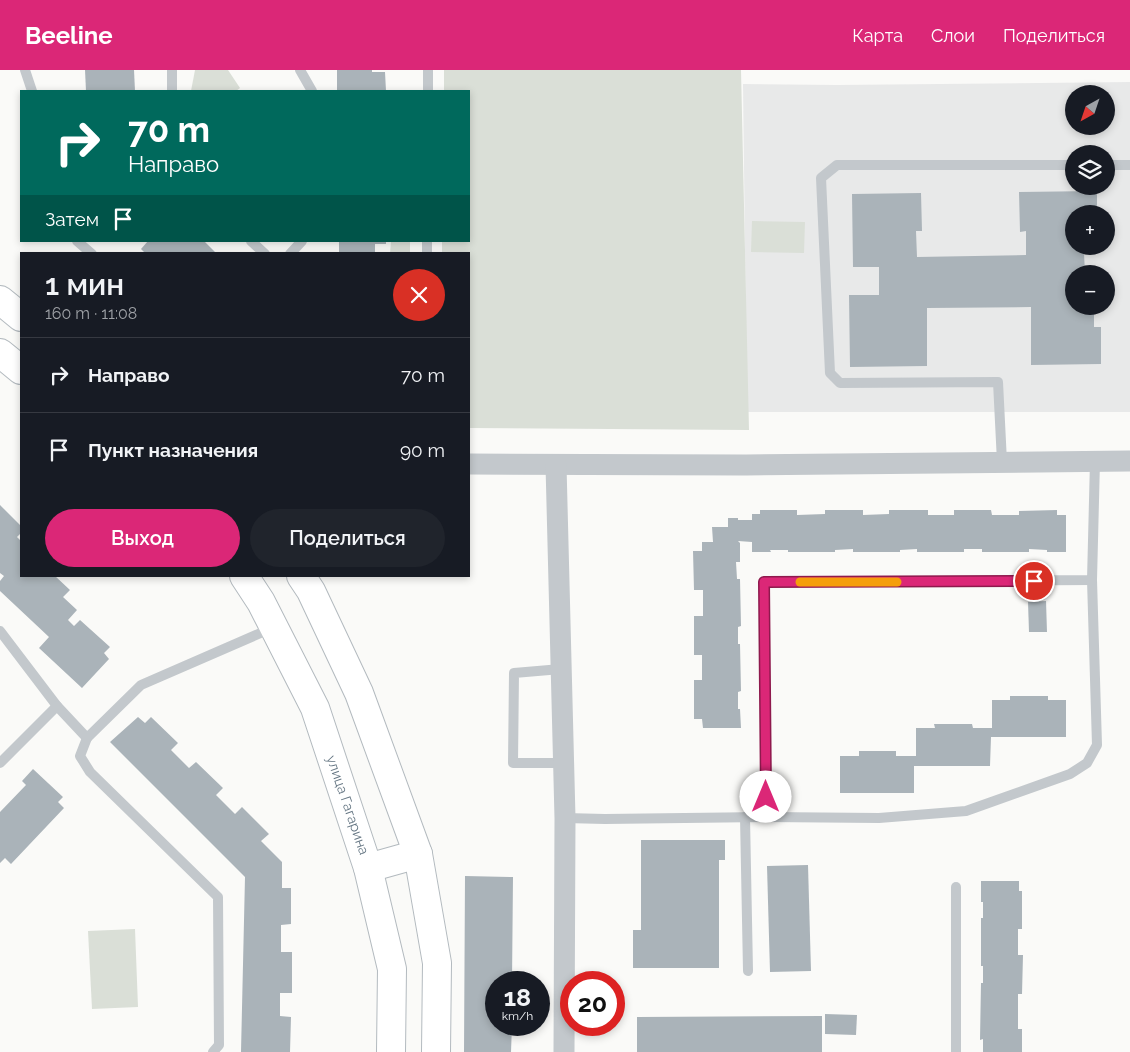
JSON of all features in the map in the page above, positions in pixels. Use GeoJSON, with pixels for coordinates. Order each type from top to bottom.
{"type":"FeatureCollection","features":[{"type":"Feature","properties":{"kind":"main road"},"geometry":{"type":"LineString","coordinates":[[0,300],[20,316]]}},
{"type":"Feature","properties":{"kind":"main road"},"geometry":{"type":"LineString","coordinates":[[0,353],[20,369]]}},
{"type":"Feature","properties":{"kind":"main road","name":"улица Гагарина"},"geometry":{"type":"LineString","coordinates":[[245,577],[274,628],[315,708],[368,868],[392,969],[391,1052]]}},
{"type":"Feature","properties":{"kind":"main road"},"geometry":{"type":"LineString","coordinates":[[302,577],[311,591],[359,693],[418,854],[437,963],[436,1052]]}},
{"type":"Feature","properties":{"kind":"main road"},"geometry":{"type":"LineString","coordinates":[[368,868],[418,854]]}},
{"type":"Feature","properties":{"kind":"street"},"geometry":{"type":"LineString","coordinates":[[470,464],[746,466],[1130,461]]}},
{"type":"Feature","properties":{"kind":"street"},"geometry":{"type":"LineString","coordinates":[[556,464],[565,818],[564,1052]]}},
{"type":"Feature","properties":{"kind":"lane"},"geometry":{"type":"LineString","coordinates":[[25,70],[32,90]]}},
{"type":"Feature","properties":{"kind":"lane"},"geometry":{"type":"LineString","coordinates":[[172,70],[172,90]]}},
{"type":"Feature","properties":{"kind":"lane"},"geometry":{"type":"LineString","coordinates":[[300,70],[311,90]]}},
{"type":"Feature","properties":{"kind":"lane"},"geometry":{"type":"LineString","coordinates":[[428,70],[428,90]]}},
{"type":"Feature","properties":{"kind":"lane"},"geometry":{"type":"LineString","coordinates":[[1002,462],[998,382],[840,382],[830,373],[821,178],[837,165],[1065,165]]}},
{"type":"Feature","properties":{"kind":"lane"},"geometry":{"type":"LineString","coordinates":[[1115,165],[1130,165]]}},
{"type":"Feature","properties":{"kind":"lane"},"geometry":{"type":"LineString","coordinates":[[78,242],[90,252]]}},
{"type":"Feature","properties":{"kind":"lane"},"geometry":{"type":"LineString","coordinates":[[253,242],[263,252]]}},
{"type":"Feature","properties":{"kind":"lane"},"geometry":{"type":"LineString","coordinates":[[292,252],[301,242]]}},
{"type":"Feature","properties":{"kind":"lane"},"geometry":{"type":"LineString","coordinates":[[565,818],[879,818],[966,810],[1070,774],[1087,763],[1097,745],[1092,580],[1095,461]]}},
{"type":"Feature","properties":{"kind":"lane"},"geometry":{"type":"LineString","coordinates":[[766,817],[764,582],[1092,580]]}},
{"type":"Feature","properties":{"kind":"lane"},"geometry":{"type":"LineString","coordinates":[[213,1052],[219,1046],[218,898],[90,772],[80,756],[87,738],[141,685],[274,628]]}},
{"type":"Feature","properties":{"kind":"lane"},"geometry":{"type":"LineString","coordinates":[[0,631],[57,706],[87,738]]}},
{"type":"Feature","properties":{"kind":"lane"},"geometry":{"type":"LineString","coordinates":[[561,669],[514,674],[512,762],[563,763]]}},
{"type":"Feature","properties":{"kind":"lane"},"geometry":{"type":"LineString","coordinates":[[0,763],[57,706]]}},
{"type":"Feature","properties":{"kind":"lane"},"geometry":{"type":"LineString","coordinates":[[746,818],[748,971]]}},
{"type":"Feature","properties":{"kind":"lane"},"geometry":{"type":"LineString","coordinates":[[956,887],[956,1052]]}},
{"type":"Feature","properties":{"kind":"shaded area"},"geometry":{"type":"Polygon","coordinates":[[[195,70],[228,70],[240,88],[237,90],[191,90],[195,70]]]}},
{"type":"Feature","properties":{"kind":"shaded area"},"geometry":{"type":"Polygon","coordinates":[[[444,70],[741,70],[749,430],[470,428],[470,252],[442,252],[442,242],[470,242],[470,90],[444,90],[444,70]]]}},
{"type":"Feature","properties":{"kind":"shaded area"},"geometry":{"type":"Polygon","coordinates":[[[1130,82],[1130,412],[747,412],[743,84],[1130,82]]]}},
{"type":"Feature","properties":{"kind":"shaded area"},"geometry":{"type":"Polygon","coordinates":[[[752,221],[805,222],[804,253],[751,252],[752,221]]]}},
{"type":"Feature","properties":{"kind":"shaded area"},"geometry":{"type":"Polygon","coordinates":[[[391,242],[410,242],[410,252],[390,252],[391,242]]]}},
{"type":"Feature","properties":{"kind":"shaded area"},"geometry":{"type":"Polygon","coordinates":[[[135,929],[138,1007],[92,1009],[88,931],[135,929]]]}},
{"type":"Feature","properties":{"kind":"building"},"geometry":{"type":"Polygon","coordinates":[[[85,70],[134,70],[135,90],[86,90],[85,70]]]}},
{"type":"Feature","properties":{"kind":"building"},"geometry":{"type":"Polygon","coordinates":[[[337,70],[385,72],[386,90],[337,90],[337,70]]]}},
{"type":"Feature","properties":{"kind":"building"},"geometry":{"type":"Polygon","coordinates":[[[1065,191],[1065,195],[1097,195],[1097,205],[1065,205],[1065,255],[1084,255],[1085,265],[1065,265],[1065,315],[1094,315],[1094,327],[1101,327],[1101,364],[1031,365],[1031,307],[927,308],[927,366],[850,367],[849,295],[879,295],[879,267],[853,267],[852,194],[921,193],[922,231],[916,231],[917,257],[1026,255],[1026,231],[1020,232],[1019,192],[1065,191]]]}},
{"type":"Feature","properties":{"kind":"building"},"geometry":{"type":"Polygon","coordinates":[[[147,242],[205,242],[215,252],[144,252],[141,249],[147,242]]]}},
{"type":"Feature","properties":{"kind":"building"},"geometry":{"type":"Polygon","coordinates":[[[339,242],[386,242],[386,244],[375,244],[375,252],[339,252],[339,242]]]}},
{"type":"Feature","properties":{"kind":"building"},"geometry":{"type":"Polygon","coordinates":[[[0,505],[20,525],[20,534],[17,537],[20,540],[20,577],[56,577],[70,590],[63,597],[77,610],[68,620],[74,626],[80,620],[110,647],[104,653],[109,659],[82,688],[39,648],[49,637],[0,591],[0,581],[4,576],[0,573],[0,505]]]}},
{"type":"Feature","properties":{"kind":"building"},"geometry":{"type":"Polygon","coordinates":[[[760,510],[797,510],[797,515],[825,514],[825,510],[863,510],[863,515],[889,514],[889,510],[928,510],[928,515],[954,515],[954,510],[991,510],[992,515],[1019,515],[1019,511],[1057,510],[1057,515],[1066,515],[1066,552],[1047,552],[1047,550],[1029,549],[1029,552],[982,552],[982,549],[964,549],[964,552],[917,552],[917,549],[900,550],[900,552],[853,552],[853,549],[835,550],[835,552],[770,550],[771,552],[752,552],[752,542],[738,541],[740,543],[740,562],[736,562],[737,579],[740,579],[741,626],[738,627],[738,644],[740,644],[741,691],[738,692],[738,709],[740,709],[741,728],[703,728],[702,719],[694,719],[694,680],[702,680],[702,655],[694,655],[694,616],[703,616],[703,590],[694,590],[693,551],[702,551],[702,542],[713,542],[712,527],[728,527],[728,518],[752,520],[752,514],[760,514],[760,510]]]}},
{"type":"Feature","properties":{"kind":"building"},"geometry":{"type":"Polygon","coordinates":[[[1046,601],[1047,632],[1029,632],[1028,602],[1046,601]]]}},
{"type":"Feature","properties":{"kind":"building"},"geometry":{"type":"Polygon","coordinates":[[[1010,696],[1048,696],[1048,700],[1066,700],[1066,737],[991,737],[990,766],[914,766],[914,793],[840,793],[840,756],[859,756],[859,751],[896,751],[896,756],[916,756],[916,728],[935,728],[934,724],[972,724],[973,728],[992,728],[992,700],[1010,700],[1010,696]]]}},
{"type":"Feature","properties":{"kind":"building"},"geometry":{"type":"Polygon","coordinates":[[[138,717],[145,723],[151,717],[178,743],[171,750],[189,768],[196,762],[223,788],[216,795],[235,814],[242,807],[269,834],[261,841],[282,862],[282,888],[291,888],[291,924],[281,925],[281,952],[292,952],[292,993],[280,993],[280,1016],[291,1017],[290,1052],[241,1052],[245,877],[110,742],[138,717]]]}},
{"type":"Feature","properties":{"kind":"building"},"geometry":{"type":"Polygon","coordinates":[[[33,769],[63,797],[58,802],[64,808],[11,864],[5,858],[0,863],[0,812],[26,785],[22,781],[33,769]]]}},
{"type":"Feature","properties":{"kind":"building"},"geometry":{"type":"Polygon","coordinates":[[[641,840],[725,840],[725,860],[719,860],[719,968],[633,968],[633,930],[641,930],[641,840]]]}},
{"type":"Feature","properties":{"kind":"building"},"geometry":{"type":"Polygon","coordinates":[[[808,865],[811,971],[770,972],[767,866],[808,865]]]}},
{"type":"Feature","properties":{"kind":"building"},"geometry":{"type":"Polygon","coordinates":[[[465,876],[513,877],[512,971],[485,971],[485,1036],[512,1036],[511,1052],[464,1052],[465,876]]]}},
{"type":"Feature","properties":{"kind":"building"},"geometry":{"type":"Polygon","coordinates":[[[981,881],[1019,881],[1019,891],[1022,891],[1022,929],[1018,929],[1018,955],[1023,955],[1022,994],[1018,994],[1018,1029],[1022,1029],[1022,1052],[983,1052],[983,1039],[980,1040],[981,983],[983,983],[983,966],[981,966],[983,902],[981,902],[981,881]]]}},
{"type":"Feature","properties":{"kind":"building"},"geometry":{"type":"Polygon","coordinates":[[[825,1014],[857,1015],[856,1035],[825,1034],[825,1014]]]}},
{"type":"Feature","properties":{"kind":"building"},"geometry":{"type":"Polygon","coordinates":[[[822,1016],[822,1052],[637,1052],[637,1017],[822,1016]]]}},
{"type":"Feature","properties":{"kind":"slow traffic"},"geometry":{"type":"LineString","coordinates":[[800,582],[897,582]]}},
{"type":"Feature","properties":{"kind":"route"},"geometry":{"type":"LineString","coordinates":[[766,797],[764,582],[1034,581]]}}]}
